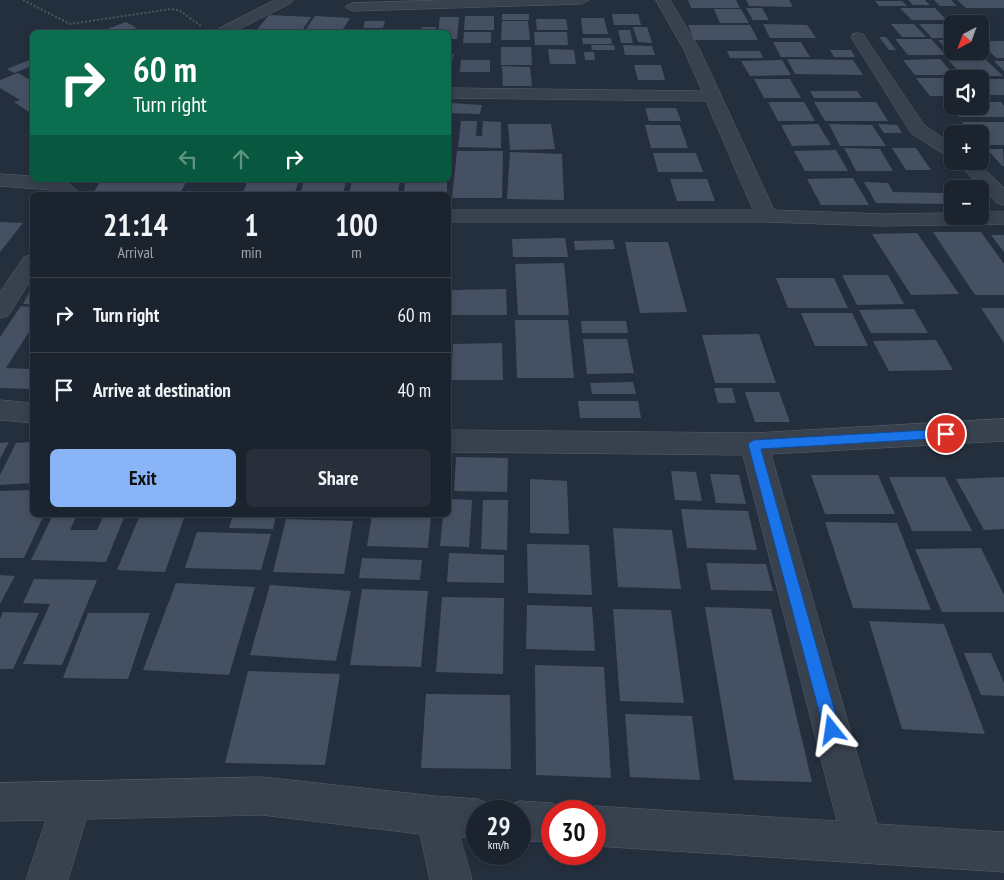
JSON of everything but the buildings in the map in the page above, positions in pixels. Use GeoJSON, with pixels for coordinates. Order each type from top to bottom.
{"type":"FeatureCollection","features":[{"type":"Feature","properties":{"kind":"street"},"geometry":{"type":"LineString","coordinates":[[227,30],[286,0]]}},
{"type":"Feature","properties":{"kind":"street"},"geometry":{"type":"LineString","coordinates":[[352,7],[582,0]]}},
{"type":"Feature","properties":{"kind":"street"},"geometry":{"type":"LineString","coordinates":[[663,0],[692,50],[766,216]]}},
{"type":"Feature","properties":{"kind":"street"},"geometry":{"type":"LineString","coordinates":[[858,37],[916,129],[944,146]]}},
{"type":"Feature","properties":{"kind":"street"},"geometry":{"type":"LineString","coordinates":[[451,93],[712,96]]}},
{"type":"Feature","properties":{"kind":"street"},"geometry":{"type":"LineString","coordinates":[[974,170],[1004,199]]}},
{"type":"Feature","properties":{"kind":"street"},"geometry":{"type":"LineString","coordinates":[[0,180],[56,184],[67,192]]}},
{"type":"Feature","properties":{"kind":"street"},"geometry":{"type":"LineString","coordinates":[[451,216],[766,216],[882,220],[1004,218]]}},
{"type":"Feature","properties":{"kind":"street"},"geometry":{"type":"LineString","coordinates":[[0,310],[30,265]]}},
{"type":"Feature","properties":{"kind":"street"},"geometry":{"type":"LineString","coordinates":[[0,410],[30,413]]}},
{"type":"Feature","properties":{"kind":"street"},"geometry":{"type":"LineString","coordinates":[[451,440],[620,444],[754,444],[1004,430]]}},
{"type":"Feature","properties":{"kind":"street"},"geometry":{"type":"LineString","coordinates":[[754,444],[863,844]]}},
{"type":"Feature","properties":{"kind":"street"},"geometry":{"type":"LineString","coordinates":[[0,802],[262,796],[466,818]]}},
{"type":"Feature","properties":{"kind":"street"},"geometry":{"type":"LineString","coordinates":[[47,880],[72,800]]}},
{"type":"Feature","properties":{"kind":"street"},"geometry":{"type":"LineString","coordinates":[[435,816],[451,880]]}},
{"type":"Feature","properties":{"kind":"street"},"geometry":{"type":"LineString","coordinates":[[606,827],[1004,852]]}},
{"type":"Feature","properties":{"kind":"path"},"geometry":{"type":"LineString","coordinates":[[23,0],[70,24],[178,10],[207,30]]}},
{"type":"Feature","properties":{"kind":"route"},"geometry":{"type":"LineString","coordinates":[[832,730],[754,444],[946,434]]}}]}
